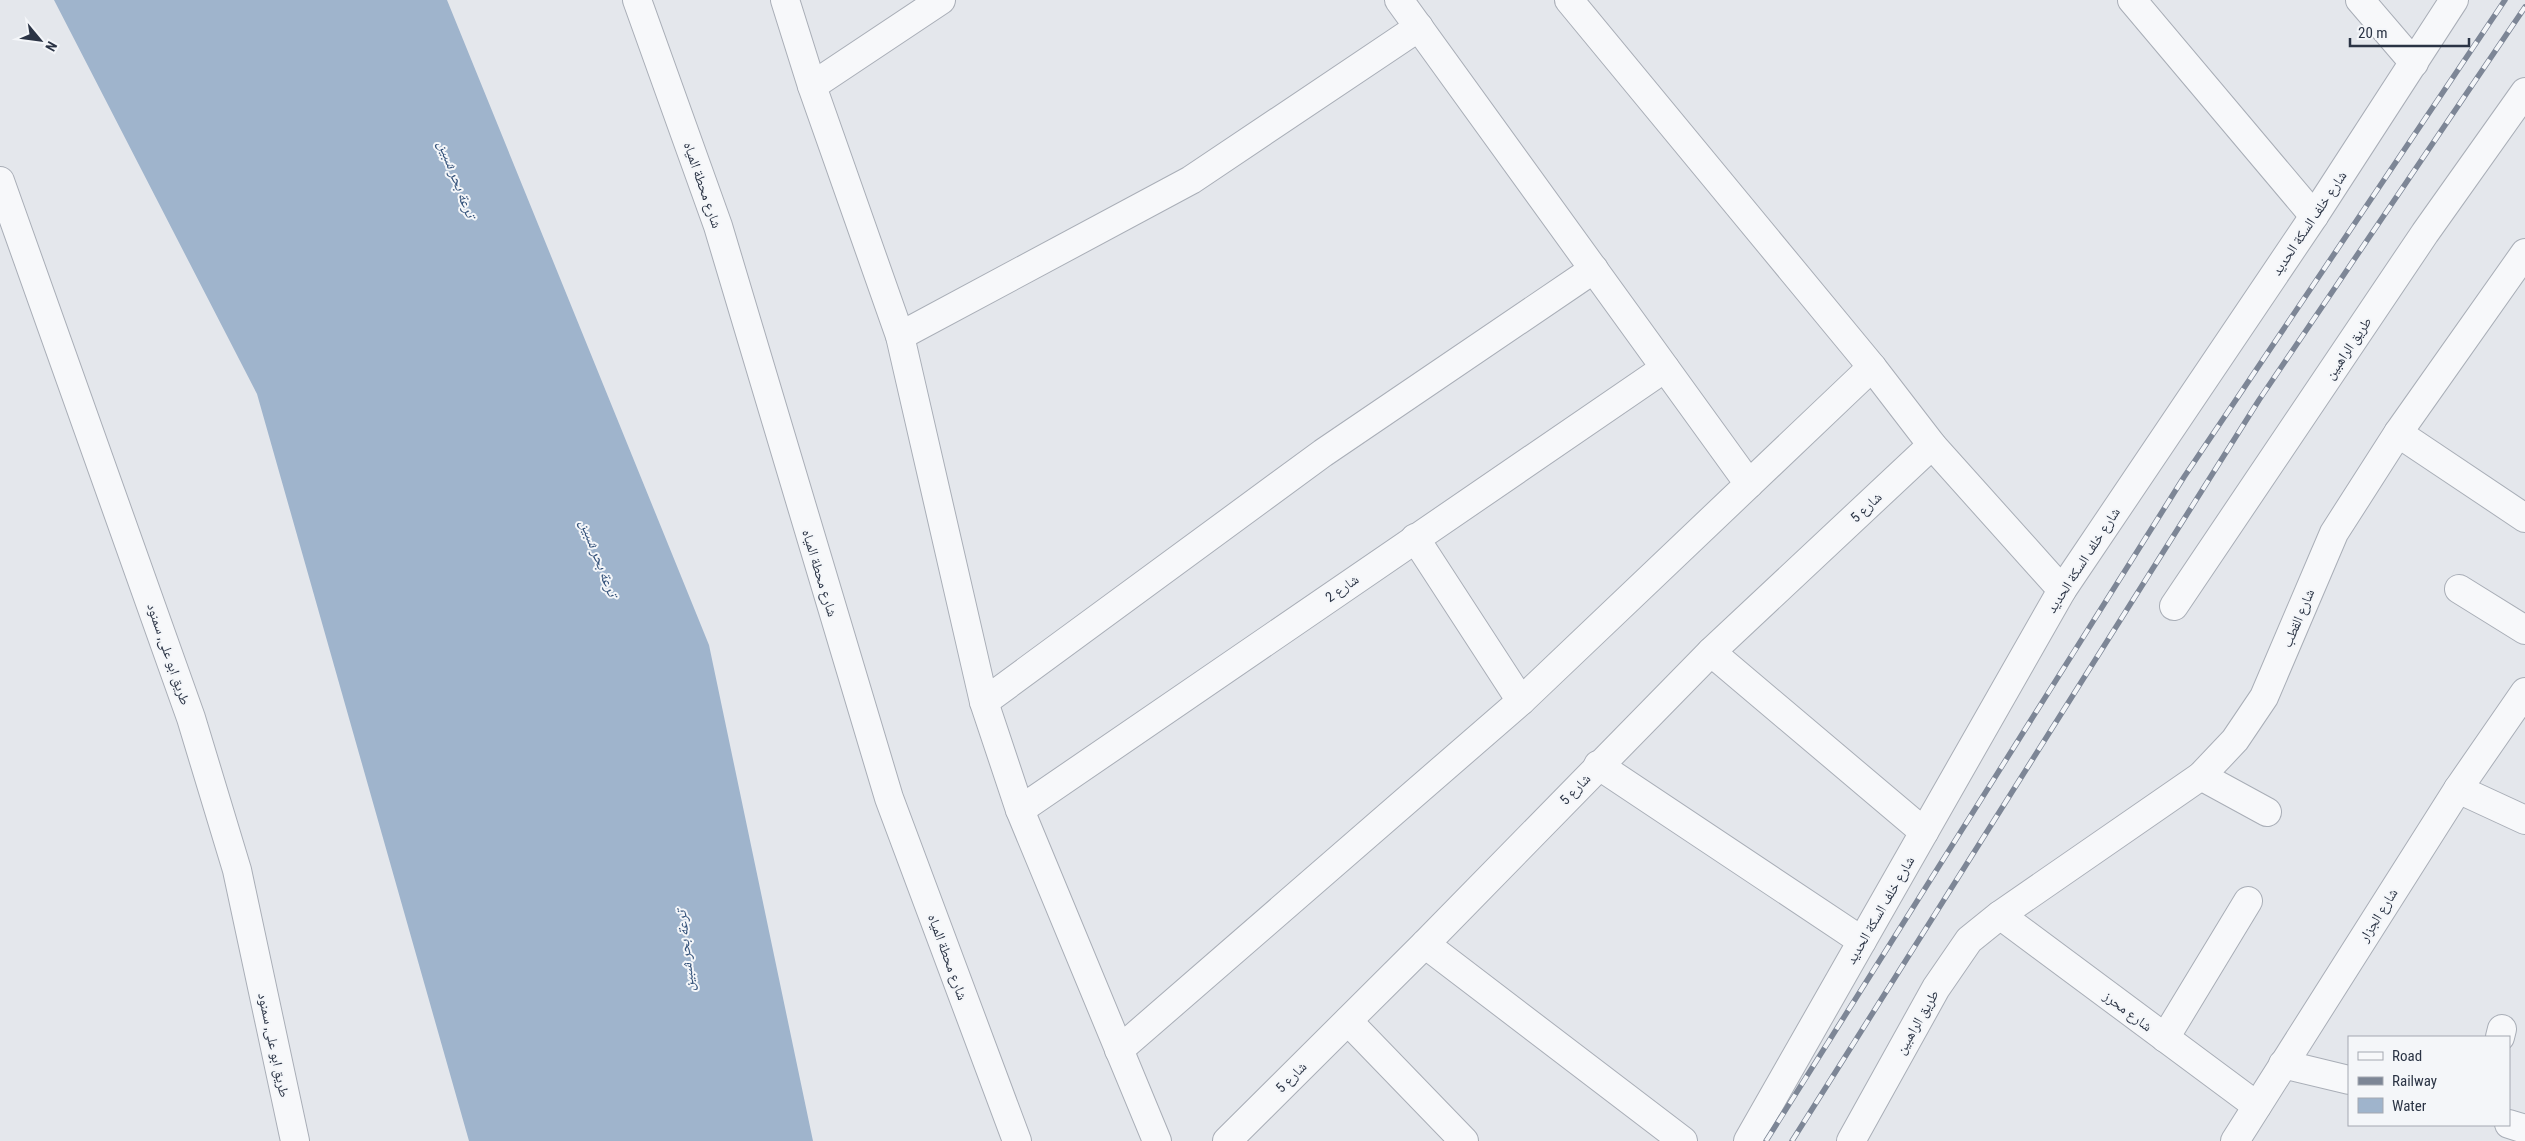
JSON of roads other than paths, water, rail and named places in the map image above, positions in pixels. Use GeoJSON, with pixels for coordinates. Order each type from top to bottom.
{"type":"FeatureCollection","features":[{"type":"Feature","properties":{"kind":"street","name":"شارع محطة المياه"},"geometry":{"type":"LineString","coordinates":[[637,0],[718,226],[890,798],[1017,1141]]}},
{"type":"Feature","properties":{"kind":"street"},"geometry":{"type":"LineString","coordinates":[[785,0],[812,86],[900,336],[984,702],[1020,810],[1157,1141]]}},
{"type":"Feature","properties":{"kind":"street"},"geometry":{"type":"LineString","coordinates":[[812,86],[941,0]]}},
{"type":"Feature","properties":{"kind":"street"},"geometry":{"type":"LineString","coordinates":[[1399,0],[1749,484]]}},
{"type":"Feature","properties":{"kind":"street"},"geometry":{"type":"LineString","coordinates":[[1569,0],[1872,367],[1932,445],[2062,590]]}},
{"type":"Feature","properties":{"kind":"street"},"geometry":{"type":"LineString","coordinates":[[2132,0],[2314,216]]}},
{"type":"Feature","properties":{"kind":"street"},"geometry":{"type":"LineString","coordinates":[[2360,0],[2414,63]]}},
{"type":"Feature","properties":{"kind":"street","name":"شارع خلف السكة الحديد"},"geometry":{"type":"LineString","coordinates":[[1748,1141],[2062,590],[2314,216],[2454,0]]}},
{"type":"Feature","properties":{"kind":"street"},"geometry":{"type":"LineString","coordinates":[[900,336],[1191,180],[1419,27]]}},
{"type":"Feature","properties":{"kind":"street","name":"طريق الراهبين"},"geometry":{"type":"LineString","coordinates":[[2174,606],[2425,233],[2525,92]]}},
{"type":"Feature","properties":{"kind":"street","name":"طريق ابو على, سمنود"},"geometry":{"type":"LineString","coordinates":[[0,181],[197,737],[238,870],[295,1141]]}},
{"type":"Feature","properties":{"kind":"street","name":"شارع القطب"},"geometry":{"type":"LineString","coordinates":[[2000,915],[2201,776],[2235,740],[2264,697],[2334,533],[2398,433],[2524,257]]}},
{"type":"Feature","properties":{"kind":"street"},"geometry":{"type":"LineString","coordinates":[[984,702],[1324,453],[1594,269]]}},
{"type":"Feature","properties":{"kind":"street"},"geometry":{"type":"LineString","coordinates":[[1119,1050],[1521,701],[1872,367]]}},
{"type":"Feature","properties":{"kind":"street","name":"شارع 2"},"geometry":{"type":"LineString","coordinates":[[1020,810],[1664,368]]}},
{"type":"Feature","properties":{"kind":"street"},"geometry":{"type":"LineString","coordinates":[[2398,433],[2525,518]]}},
{"type":"Feature","properties":{"kind":"street","name":"شارع 5"},"geometry":{"type":"LineString","coordinates":[[1227,1141],[1425,944],[1598,765],[1711,652],[1932,445]]}},
{"type":"Feature","properties":{"kind":"street"},"geometry":{"type":"LineString","coordinates":[[1415,538],[1521,701]]}},
{"type":"Feature","properties":{"kind":"street"},"geometry":{"type":"LineString","coordinates":[[2459,588],[2525,630]]}},
{"type":"Feature","properties":{"kind":"street"},"geometry":{"type":"LineString","coordinates":[[1711,652],[1924,832]]}},
{"type":"Feature","properties":{"kind":"street","name":"شارع الجزار"},"geometry":{"type":"LineString","coordinates":[[2235,1141],[2458,789],[2525,692]]}},
{"type":"Feature","properties":{"kind":"street"},"geometry":{"type":"LineString","coordinates":[[1598,765],[1862,941]]}},
{"type":"Feature","properties":{"kind":"street"},"geometry":{"type":"LineString","coordinates":[[2201,776],[2267,812]]}},
{"type":"Feature","properties":{"kind":"street"},"geometry":{"type":"LineString","coordinates":[[2458,789],[2525,820]]}},
{"type":"Feature","properties":{"kind":"street"},"geometry":{"type":"LineString","coordinates":[[2165,1038],[2248,901]]}},
{"type":"Feature","properties":{"kind":"street","name":"طريق الراهبين"},"geometry":{"type":"LineString","coordinates":[[1851,1141],[1936,988],[1969,940],[2000,915]]}},
{"type":"Feature","properties":{"kind":"street","name":"شارع محرز"},"geometry":{"type":"LineString","coordinates":[[2000,915],[2257,1106]]}},
{"type":"Feature","properties":{"kind":"street"},"geometry":{"type":"LineString","coordinates":[[1425,944],[1683,1141]]}},
{"type":"Feature","properties":{"kind":"street"},"geometry":{"type":"LineString","coordinates":[[1348,1021],[1464,1141]]}},
{"type":"Feature","properties":{"kind":"street"},"geometry":{"type":"LineString","coordinates":[[2284,1064],[2348,1080]]}},
{"type":"Feature","properties":{"kind":"street"},"geometry":{"type":"LineString","coordinates":[[2510,1124],[2525,1129]]}},
{"type":"Feature","properties":{"kind":"water","name":"ترعة بحر شبين"},"geometry":{"type":"Polygon","coordinates":[[[54,0],[447,0],[709,645],[813,1141],[469,1141],[257,394],[54,0]]]}},
{"type":"Feature","properties":{"kind":"railway"},"geometry":{"type":"LineString","coordinates":[[1766,1141],[2184,477],[2505,0]]}},
{"type":"Feature","properties":{"kind":"railway"},"geometry":{"type":"LineString","coordinates":[[1792,1141],[2259,400],[2525,7]]}}]}
